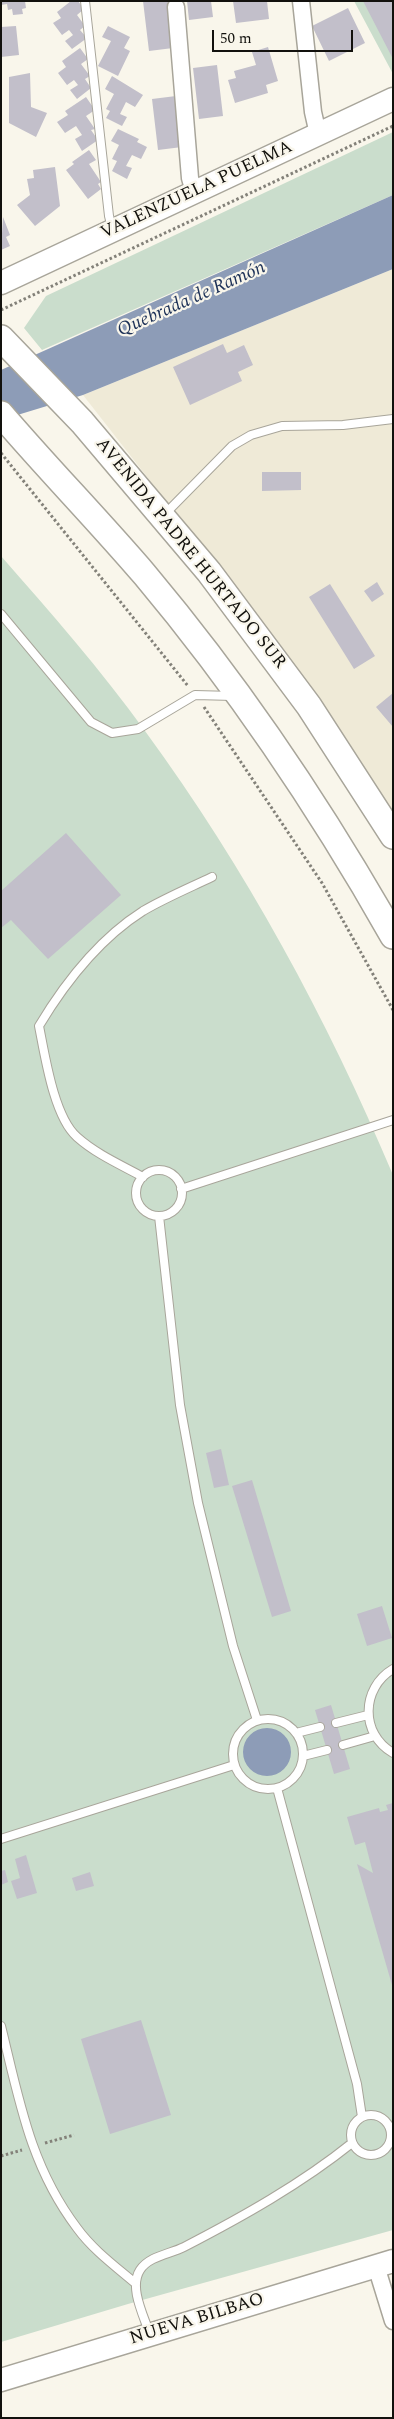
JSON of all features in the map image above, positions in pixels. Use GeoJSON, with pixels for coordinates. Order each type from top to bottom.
{"type":"FeatureCollection","features":[{"type":"Feature","properties":{"kind":"main road","name":"VALENZUELA PUELMA"},"geometry":{"type":"LineString","coordinates":[[1,283],[393,99]]}},
{"type":"Feature","properties":{"kind":"main road","name":"AVENIDA PADRE HURTADO SUR"},"geometry":{"type":"LineString","coordinates":[[6,343],[82,422],[261,638],[315,714],[393,836]]}},
{"type":"Feature","properties":{"kind":"main road"},"geometry":{"type":"LineString","coordinates":[[1,414],[145,575],[240,697],[327,825],[393,936]]}},
{"type":"Feature","properties":{"kind":"main road","name":"NUEVA BILBAO"},"geometry":{"type":"LineString","coordinates":[[1,2380],[385,2264]]}},
{"type":"Feature","properties":{"kind":"street"},"geometry":{"type":"LineString","coordinates":[[301,1],[318,134]]}},
{"type":"Feature","properties":{"kind":"street"},"geometry":{"type":"LineString","coordinates":[[176,7],[190,178],[194,192]]}},
{"type":"Feature","properties":{"kind":"street"},"geometry":{"type":"LineString","coordinates":[[385,2264],[393,2321]]}},
{"type":"Feature","properties":{"kind":"lane"},"geometry":{"type":"LineString","coordinates":[[85,1],[109,216],[113,230]]}},
{"type":"Feature","properties":{"kind":"lane"},"geometry":{"type":"LineString","coordinates":[[162,517],[232,446],[251,434],[282,426],[343,425],[393,419]]}},
{"type":"Feature","properties":{"kind":"lane"},"geometry":{"type":"LineString","coordinates":[[1,614],[91,722],[112,733],[138,730],[195,695],[240,697]]}},
{"type":"Feature","properties":{"kind":"lane"},"geometry":{"type":"LineString","coordinates":[[143,1177],[87,1144],[76,1136],[66,1124],[49,1074],[39,1026],[54,1002],[93,951],[143,911],[212,877]]}},
{"type":"Feature","properties":{"kind":"lane"},"geometry":{"type":"LineString","coordinates":[[181,1189],[393,1120]]}},
{"type":"Feature","properties":{"kind":"lane"},"geometry":{"type":"LineString","coordinates":[[155,1171],[169,1173],[179,1182],[181,1189],[180,1202],[176,1208],[172,1212],[159,1216],[146,1212],[138,1202],[136,1188],[143,1177],[155,1171]]}},
{"type":"Feature","properties":{"kind":"lane"},"geometry":{"type":"LineString","coordinates":[[159,1216],[180,1405],[198,1502],[233,1646],[258,1720]]}},
{"type":"Feature","properties":{"kind":"lane"},"geometry":{"type":"LineString","coordinates":[[393,1669],[376,1684],[371,1694],[368,1715],[375,1736],[393,1753]]}},
{"type":"Feature","properties":{"kind":"lane"},"geometry":{"type":"LineString","coordinates":[[336,1723],[368,1715]]}},
{"type":"Feature","properties":{"kind":"lane"},"geometry":{"type":"LineString","coordinates":[[268,1718],[279,1720],[289,1725],[296,1733],[302,1744],[303,1756],[295,1776],[277,1788],[256,1787],[247,1782],[234,1765],[232,1754],[234,1743],[239,1733],[247,1725],[268,1718]]}},
{"type":"Feature","properties":{"kind":"lane"},"geometry":{"type":"LineString","coordinates":[[296,1733],[320,1727]]}},
{"type":"Feature","properties":{"kind":"lane"},"geometry":{"type":"LineString","coordinates":[[343,1745],[375,1736]]}},
{"type":"Feature","properties":{"kind":"lane"},"geometry":{"type":"LineString","coordinates":[[303,1756],[327,1750]]}},
{"type":"Feature","properties":{"kind":"lane"},"geometry":{"type":"LineString","coordinates":[[1,1839],[234,1765]]}},
{"type":"Feature","properties":{"kind":"lane"},"geometry":{"type":"LineString","coordinates":[[277,1788],[357,2084],[362,2116]]}},
{"type":"Feature","properties":{"kind":"lane"},"geometry":{"type":"LineString","coordinates":[[1,2026],[23,2114],[39,2165],[57,2200],[78,2229],[95,2249],[135,2283],[150,2335]]}},
{"type":"Feature","properties":{"kind":"lane"},"geometry":{"type":"LineString","coordinates":[[369,2114],[384,2119],[391,2133],[390,2141],[380,2153],[372,2155],[357,2150],[352,2144],[350,2133],[354,2123],[362,2116],[369,2114]]}},
{"type":"Feature","properties":{"kind":"lane"},"geometry":{"type":"LineString","coordinates":[[135,2283],[140,2269],[156,2257],[179,2250],[232,2222],[328,2163],[352,2144]]}},
{"type":"Feature","properties":{"kind":"path"},"geometry":{"type":"LineString","coordinates":[[1,310],[393,126]]}},
{"type":"Feature","properties":{"kind":"path"},"geometry":{"type":"LineString","coordinates":[[1,452],[195,695],[322,883],[393,1010]]}},
{"type":"Feature","properties":{"kind":"path"},"geometry":{"type":"LineString","coordinates":[[51,2142],[74,2134]]}},
{"type":"Feature","properties":{"kind":"shaded area"},"geometry":{"type":"Polygon","coordinates":[[[393,269],[393,824],[251,610],[83,395],[393,269]]]}},
{"type":"Feature","properties":{"kind":"green space"},"geometry":{"type":"Polygon","coordinates":[[[354,1],[393,1],[393,74],[354,1]]]}},
{"type":"Feature","properties":{"kind":"green space"},"geometry":{"type":"Polygon","coordinates":[[[393,132],[393,195],[42,350],[24,328],[46,296],[393,132]]]}},
{"type":"Feature","properties":{"kind":"green space"},"geometry":{"type":"Polygon","coordinates":[[[1,556],[75,642],[128,708],[182,783],[217,837],[282,946],[312,1002],[341,1059],[393,1175],[393,2230],[128,2304],[1,2342],[1,556]]]}},
{"type":"Feature","properties":{"kind":"water","name":"Quebrada de Ramón"},"geometry":{"type":"Polygon","coordinates":[[[393,195],[393,269],[83,395],[1,420],[1,370],[393,195]]]}},
{"type":"Feature","properties":{"kind":"water"},"geometry":{"type":"Polygon","coordinates":[[[267,1728],[276,1730],[284,1735],[289,1743],[291,1752],[289,1761],[284,1769],[276,1774],[267,1776],[258,1774],[250,1769],[245,1761],[243,1752],[245,1743],[250,1735],[258,1730],[267,1728]]]}},
{"type":"Feature","properties":{"kind":"building"},"geometry":{"type":"Polygon","coordinates":[[[1,1],[25,1],[26,8],[22,9],[23,14],[13,15],[12,9],[8,10],[7,4],[1,5],[1,1]]]}},
{"type":"Feature","properties":{"kind":"building"},"geometry":{"type":"Polygon","coordinates":[[[71,1],[78,1],[84,9],[77,15],[85,26],[80,30],[87,38],[72,49],[65,41],[73,35],[69,30],[62,35],[53,23],[61,18],[57,12],[71,1]]]}},
{"type":"Feature","properties":{"kind":"building"},"geometry":{"type":"Polygon","coordinates":[[[143,1],[168,1],[173,48],[149,51],[143,1]]]}},
{"type":"Feature","properties":{"kind":"building"},"geometry":{"type":"Polygon","coordinates":[[[187,1],[211,1],[213,17],[189,20],[187,1]]]}},
{"type":"Feature","properties":{"kind":"building"},"geometry":{"type":"Polygon","coordinates":[[[233,1],[267,1],[269,19],[236,23],[233,1]]]}},
{"type":"Feature","properties":{"kind":"building"},"geometry":{"type":"Polygon","coordinates":[[[363,1],[393,1],[393,59],[363,1]]]}},
{"type":"Feature","properties":{"kind":"building"},"geometry":{"type":"Polygon","coordinates":[[[348,8],[365,43],[329,61],[312,26],[348,8]]]}},
{"type":"Feature","properties":{"kind":"building"},"geometry":{"type":"Polygon","coordinates":[[[16,26],[19,55],[1,57],[1,27],[16,26]]]}},
{"type":"Feature","properties":{"kind":"building"},"geometry":{"type":"Polygon","coordinates":[[[108,26],[130,37],[124,48],[130,51],[118,76],[98,66],[111,41],[102,37],[108,26]]]}},
{"type":"Feature","properties":{"kind":"building"},"geometry":{"type":"Polygon","coordinates":[[[268,47],[278,81],[266,85],[268,93],[235,103],[228,80],[236,78],[234,71],[256,65],[252,52],[268,47]]]}},
{"type":"Feature","properties":{"kind":"building"},"geometry":{"type":"Polygon","coordinates":[[[80,48],[88,59],[81,64],[90,76],[85,79],[91,88],[77,99],[70,90],[78,85],[74,80],[67,85],[58,73],[66,67],[62,61],[80,48]]]}},
{"type":"Feature","properties":{"kind":"building"},"geometry":{"type":"Polygon","coordinates":[[[217,65],[223,116],[199,119],[193,68],[217,65]]]}},
{"type":"Feature","properties":{"kind":"building"},"geometry":{"type":"Polygon","coordinates":[[[30,73],[31,107],[47,113],[36,137],[9,123],[9,77],[30,73]]]}},
{"type":"Feature","properties":{"kind":"building"},"geometry":{"type":"Polygon","coordinates":[[[112,76],[143,95],[135,107],[126,102],[120,114],[127,117],[122,126],[106,118],[110,111],[106,109],[114,94],[105,89],[112,76]]]}},
{"type":"Feature","properties":{"kind":"building"},"geometry":{"type":"Polygon","coordinates":[[[176,96],[182,147],[158,150],[152,99],[176,96]]]}},
{"type":"Feature","properties":{"kind":"building"},"geometry":{"type":"Polygon","coordinates":[[[86,97],[95,110],[86,116],[95,129],[91,130],[98,140],[82,151],[75,139],[82,135],[76,126],[65,133],[57,122],[68,115],[65,111],[86,97]]]}},
{"type":"Feature","properties":{"kind":"building"},"geometry":{"type":"Polygon","coordinates":[[[118,129],[139,139],[137,142],[147,147],[141,159],[132,155],[126,166],[132,168],[127,179],[112,171],[117,161],[112,159],[119,145],[111,141],[118,129]]]}},
{"type":"Feature","properties":{"kind":"building"},"geometry":{"type":"Polygon","coordinates":[[[89,150],[96,160],[89,164],[101,182],[98,184],[101,189],[88,199],[66,170],[74,164],[72,162],[89,150]]]}},
{"type":"Feature","properties":{"kind":"building"},"geometry":{"type":"Polygon","coordinates":[[[55,167],[60,206],[35,226],[17,205],[30,195],[27,179],[34,178],[33,170],[55,167]]]}},
{"type":"Feature","properties":{"kind":"building"},"geometry":{"type":"Polygon","coordinates":[[[3,217],[10,235],[6,237],[10,246],[1,250],[3,217]]]}},
{"type":"Feature","properties":{"kind":"building"},"geometry":{"type":"Polygon","coordinates":[[[223,344],[227,353],[244,345],[253,365],[238,372],[242,381],[190,405],[173,367],[223,344]]]}},
{"type":"Feature","properties":{"kind":"building"},"geometry":{"type":"Polygon","coordinates":[[[262,472],[301,472],[301,490],[262,491],[262,472]]]}},
{"type":"Feature","properties":{"kind":"building"},"geometry":{"type":"Polygon","coordinates":[[[377,582],[384,594],[372,602],[364,591],[377,582]]]}},
{"type":"Feature","properties":{"kind":"building"},"geometry":{"type":"Polygon","coordinates":[[[330,584],[375,656],[354,669],[309,597],[330,584]]]}},
{"type":"Feature","properties":{"kind":"building"},"geometry":{"type":"Polygon","coordinates":[[[393,693],[393,727],[376,707],[393,693]]]}},
{"type":"Feature","properties":{"kind":"building"},"geometry":{"type":"Polygon","coordinates":[[[66,833],[121,895],[48,959],[11,920],[1,928],[1,891],[66,833]]]}},
{"type":"Feature","properties":{"kind":"building"},"geometry":{"type":"Polygon","coordinates":[[[221,1449],[229,1485],[214,1488],[206,1453],[221,1449]]]}},
{"type":"Feature","properties":{"kind":"building"},"geometry":{"type":"Polygon","coordinates":[[[252,1480],[291,1611],[272,1617],[232,1486],[252,1480]]]}},
{"type":"Feature","properties":{"kind":"building"},"geometry":{"type":"Polygon","coordinates":[[[382,1606],[392,1638],[367,1646],[357,1614],[382,1606]]]}},
{"type":"Feature","properties":{"kind":"building"},"geometry":{"type":"Polygon","coordinates":[[[331,1705],[350,1769],[334,1774],[315,1710],[331,1705]]]}},
{"type":"Feature","properties":{"kind":"building"},"geometry":{"type":"Polygon","coordinates":[[[393,1803],[392,1985],[357,1864],[373,1873],[365,1842],[355,1845],[347,1817],[379,1808],[380,1812],[388,1810],[386,1805],[393,1803]]]}},
{"type":"Feature","properties":{"kind":"building"},"geometry":{"type":"Polygon","coordinates":[[[26,1855],[37,1893],[17,1899],[11,1881],[20,1878],[15,1859],[26,1855]]]}},
{"type":"Feature","properties":{"kind":"building"},"geometry":{"type":"Polygon","coordinates":[[[5,1870],[8,1882],[1,1885],[1,1871],[5,1870]]]}},
{"type":"Feature","properties":{"kind":"building"},"geometry":{"type":"Polygon","coordinates":[[[90,1872],[94,1886],[76,1891],[72,1878],[90,1872]]]}},
{"type":"Feature","properties":{"kind":"building"},"geometry":{"type":"Polygon","coordinates":[[[141,2020],[171,2115],[110,2134],[81,2039],[141,2020]]]}}]}
